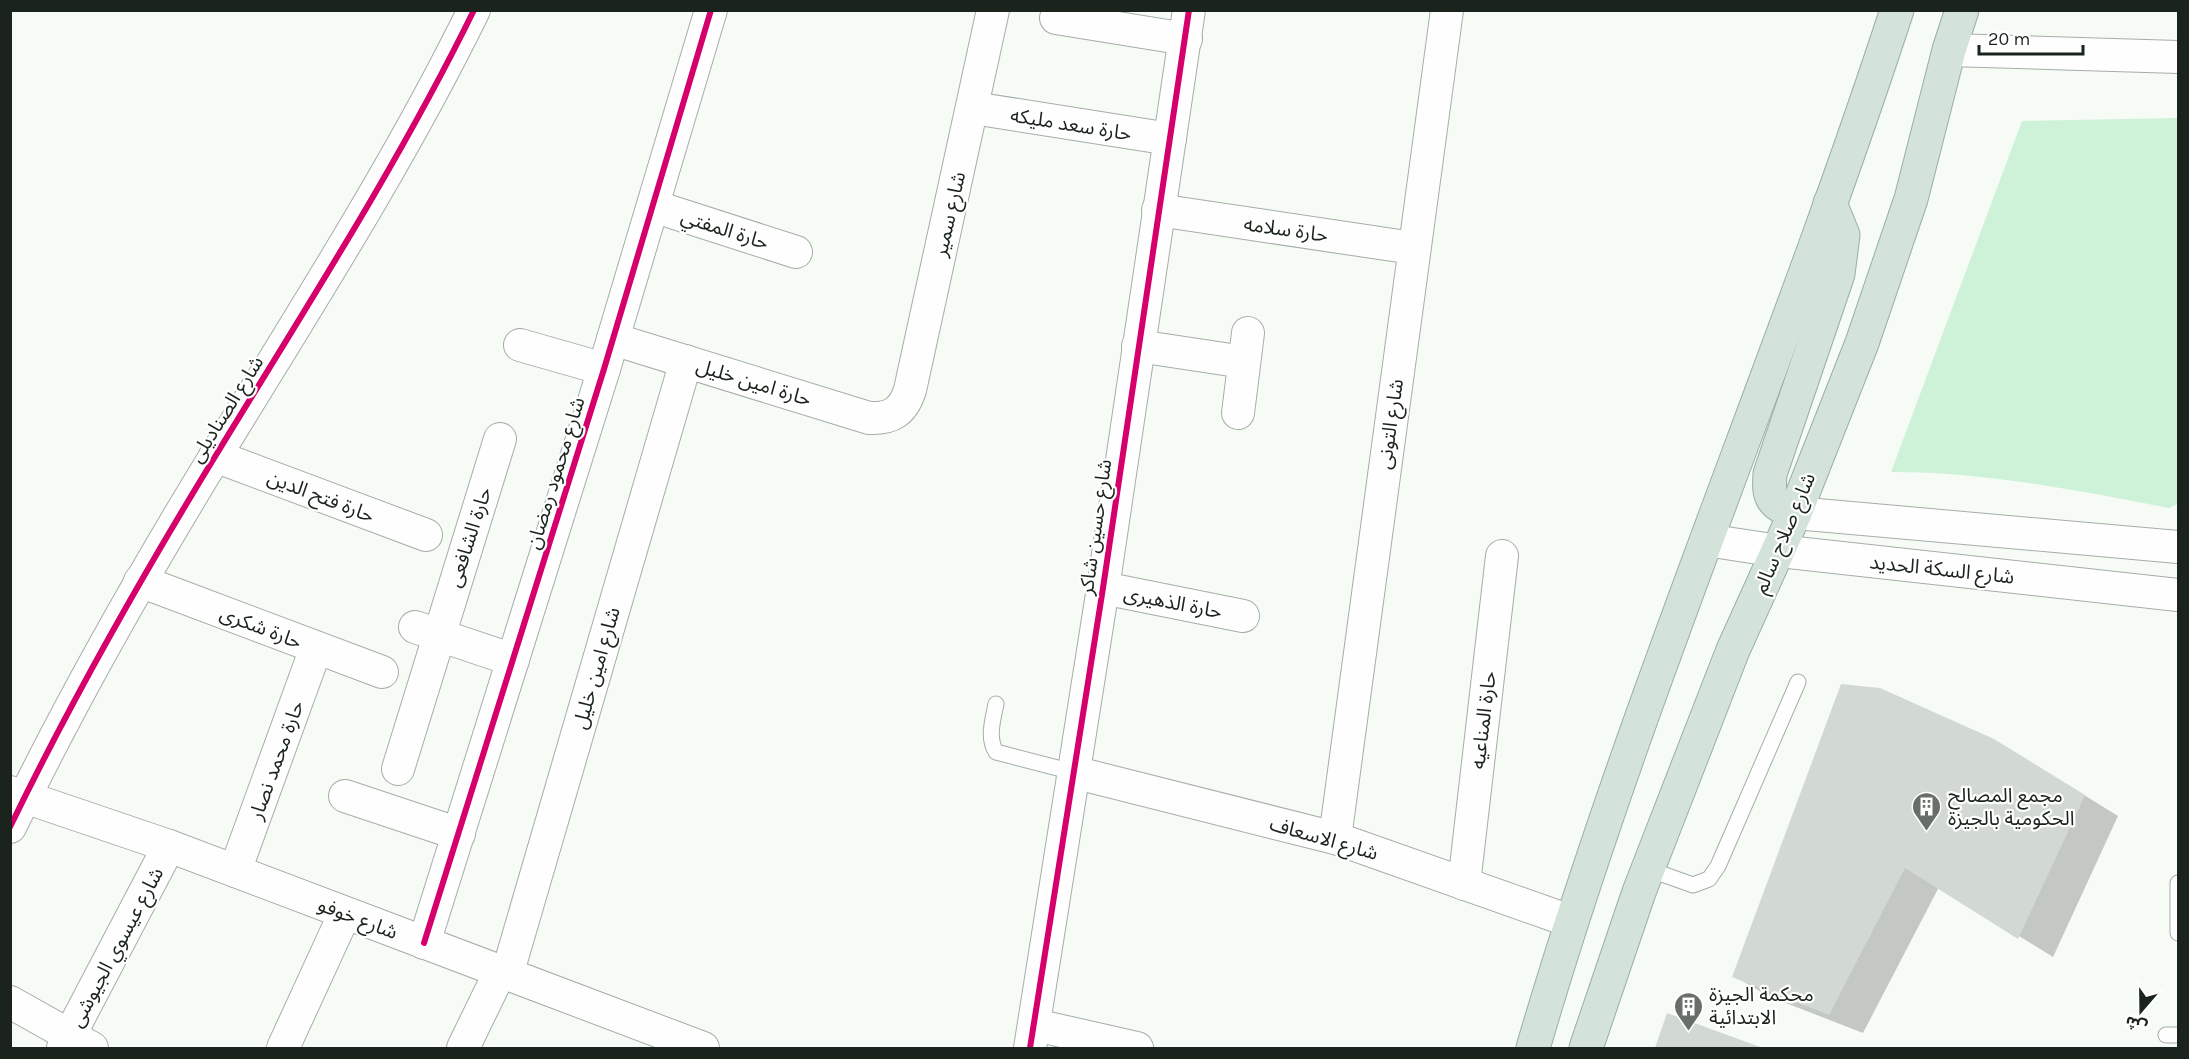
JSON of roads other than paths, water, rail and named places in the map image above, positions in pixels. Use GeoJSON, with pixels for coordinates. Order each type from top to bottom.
{"type":"FeatureCollection","features":[{"type":"Feature","properties":{"kind":"highway"},"geometry":{"type":"LineString","coordinates":[[1533,1048],[1570,921],[1706,540],[1830,203],[1897,10]]}},
{"type":"Feature","properties":{"kind":"highway","name":"شارع صلاح سالم"},"geometry":{"type":"LineString","coordinates":[[1586,1048],[1648,869],[1732,650],[1795,513],[1863,342],[1907,210],[1949,50],[1962,10]]}},
{"type":"Feature","properties":{"kind":"highway"},"geometry":{"type":"LineString","coordinates":[[1795,513],[1779,506],[1768,490],[1770,474],[1838,274],[1843,235],[1830,203]]}},
{"type":"Feature","properties":{"kind":"street","name":"شارع الصناديلى"},"geometry":{"type":"LineString","coordinates":[[10,827],[18,795],[140,581],[319,289],[426,107],[474,10]]}},
{"type":"Feature","properties":{"kind":"street","name":"شارع محمود رمضان"},"geometry":{"type":"LineString","coordinates":[[424,943],[604,369],[711,10]]}},
{"type":"Feature","properties":{"kind":"street","name":"شارع سمير"},"geometry":{"type":"LineString","coordinates":[[896,414],[906,404],[910,390],[993,10]]}},
{"type":"Feature","properties":{"kind":"street","name":"شارع التونى"},"geometry":{"type":"LineString","coordinates":[[1335,838],[1446,10]]}},
{"type":"Feature","properties":{"kind":"street"},"geometry":{"type":"LineString","coordinates":[[1056,18],[1187,25]]}},
{"type":"Feature","properties":{"kind":"street","name":"شارع حسين شاكر"},"geometry":{"type":"LineString","coordinates":[[1033,1037],[1187,25]]}},
{"type":"Feature","properties":{"kind":"street"},"geometry":{"type":"LineString","coordinates":[[1949,50],[2178,57]]}},
{"type":"Feature","properties":{"kind":"street","name":"حارة سعد مليكه"},"geometry":{"type":"LineString","coordinates":[[973,108],[1170,140]]}},
{"type":"Feature","properties":{"kind":"street","name":"حارة المفتي"},"geometry":{"type":"LineString","coordinates":[[653,206],[796,252]]}},
{"type":"Feature","properties":{"kind":"street","name":"حارة سلامه"},"geometry":{"type":"LineString","coordinates":[[1158,210],[1413,248]]}},
{"type":"Feature","properties":{"kind":"street","name":"حارة امين خليل"},"geometry":{"type":"LineString","coordinates":[[613,339],[869,418],[883,419],[896,414]]}},
{"type":"Feature","properties":{"kind":"street"},"geometry":{"type":"LineString","coordinates":[[520,345],[604,369]]}},
{"type":"Feature","properties":{"kind":"street"},"geometry":{"type":"LineString","coordinates":[[1138,346],[1246,348],[1238,413]]}},
{"type":"Feature","properties":{"kind":"street","name":"شارع امين خليل"},"geometry":{"type":"LineString","coordinates":[[463,1048],[503,973],[686,361]]}},
{"type":"Feature","properties":{"kind":"street","name":"حارة الشافعى"},"geometry":{"type":"LineString","coordinates":[[398,769],[426,631],[500,440]]}},
{"type":"Feature","properties":{"kind":"street","name":"حارة فتح الدين"},"geometry":{"type":"LineString","coordinates":[[215,456],[426,535]]}},
{"type":"Feature","properties":{"kind":"street"},"geometry":{"type":"LineString","coordinates":[[1795,513],[2178,547]]}},
{"type":"Feature","properties":{"kind":"street","name":"شارع السكة الحديد"},"geometry":{"type":"LineString","coordinates":[[1706,540],[1778,551],[2178,595]]}},
{"type":"Feature","properties":{"kind":"street","name":"حارة المناعيه"},"geometry":{"type":"LineString","coordinates":[[1464,884],[1502,556]]}},
{"type":"Feature","properties":{"kind":"street","name":"حارة شكرى"},"geometry":{"type":"LineString","coordinates":[[140,581],[382,672]]}},
{"type":"Feature","properties":{"kind":"street","name":"حارة الذهيرى"},"geometry":{"type":"LineString","coordinates":[[1103,588],[1243,616]]}},
{"type":"Feature","properties":{"kind":"street"},"geometry":{"type":"LineString","coordinates":[[426,631],[513,660]]}},
{"type":"Feature","properties":{"kind":"street","name":"حارة محمد نصار"},"geometry":{"type":"LineString","coordinates":[[235,872],[316,648]]}},
{"type":"Feature","properties":{"kind":"street","name":"شارع الاسعاف"},"geometry":{"type":"LineString","coordinates":[[1073,772],[1335,838],[1570,921]]}},
{"type":"Feature","properties":{"kind":"street","name":"شارع خوفو"},"geometry":{"type":"LineString","coordinates":[[18,795],[168,846],[692,1047]]}},
{"type":"Feature","properties":{"kind":"street"},"geometry":{"type":"LineString","coordinates":[[345,796],[459,834]]}},
{"type":"Feature","properties":{"kind":"street","name":"شارع عيسوي الجيوشى"},"geometry":{"type":"LineString","coordinates":[[75,1044],[168,846]]}},
{"type":"Feature","properties":{"kind":"street"},"geometry":{"type":"LineString","coordinates":[[283,1048],[345,913]]}},
{"type":"Feature","properties":{"kind":"street"},"geometry":{"type":"LineString","coordinates":[[10,1002],[75,1044]]}},
{"type":"Feature","properties":{"kind":"street"},"geometry":{"type":"LineString","coordinates":[[1033,1037],[1137,1048]]}},
{"type":"Feature","properties":{"kind":"lane"},"geometry":{"type":"LineString","coordinates":[[1648,869],[1694,885],[1709,879],[1718,866],[1798,682]]}},
{"type":"Feature","properties":{"kind":"lane"},"geometry":{"type":"LineString","coordinates":[[996,704],[991,744],[996,752],[1073,772]]}},
{"type":"Feature","properties":{"kind":"lane"},"geometry":{"type":"LineString","coordinates":[[2178,883],[2178,933]]}},
{"type":"Feature","properties":{"kind":"place","name":"مجمع المصالح الحكومية بالجيزة"},"geometry":{"type":"Point","coordinates":[1927,832]}},
{"type":"Feature","properties":{"kind":"place","name":"محكمة الجيزة الابتدائية"},"geometry":{"type":"Point","coordinates":[1688,1032]}}]}
